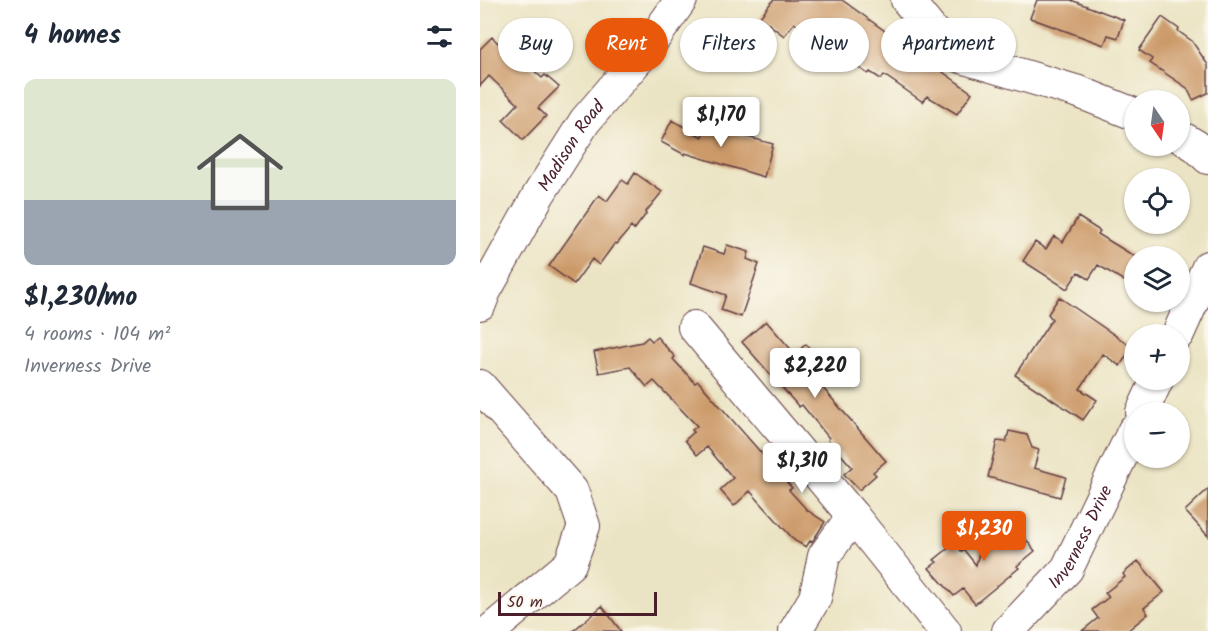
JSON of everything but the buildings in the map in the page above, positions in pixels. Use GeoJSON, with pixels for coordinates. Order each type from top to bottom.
{"type":"FeatureCollection","features":[{"type":"Feature","properties":{"kind":"street","name":"Madison Road"},"geometry":{"type":"LineString","coordinates":[[480,304],[539,194],[585,121],[645,51],[681,0]]}},
{"type":"Feature","properties":{"kind":"street"},"geometry":{"type":"LineString","coordinates":[[907,0],[951,54],[1079,92],[1124,110]]}},
{"type":"Feature","properties":{"kind":"street"},"geometry":{"type":"LineString","coordinates":[[1190,142],[1208,158]]}},
{"type":"Feature","properties":{"kind":"street"},"geometry":{"type":"LineString","coordinates":[[1182,324],[1208,267]]}},
{"type":"Feature","properties":{"kind":"street"},"geometry":{"type":"LineString","coordinates":[[694,327],[853,516],[945,631]]}},
{"type":"Feature","properties":{"kind":"street"},"geometry":{"type":"LineString","coordinates":[[480,386],[572,490],[584,526],[570,564],[490,631]]}},
{"type":"Feature","properties":{"kind":"street","name":"Inverness Drive"},"geometry":{"type":"LineString","coordinates":[[1008,631],[1067,569],[1124,451]]}},
{"type":"Feature","properties":{"kind":"street"},"geometry":{"type":"LineString","coordinates":[[795,631],[815,598],[824,556],[853,516]]}}]}
